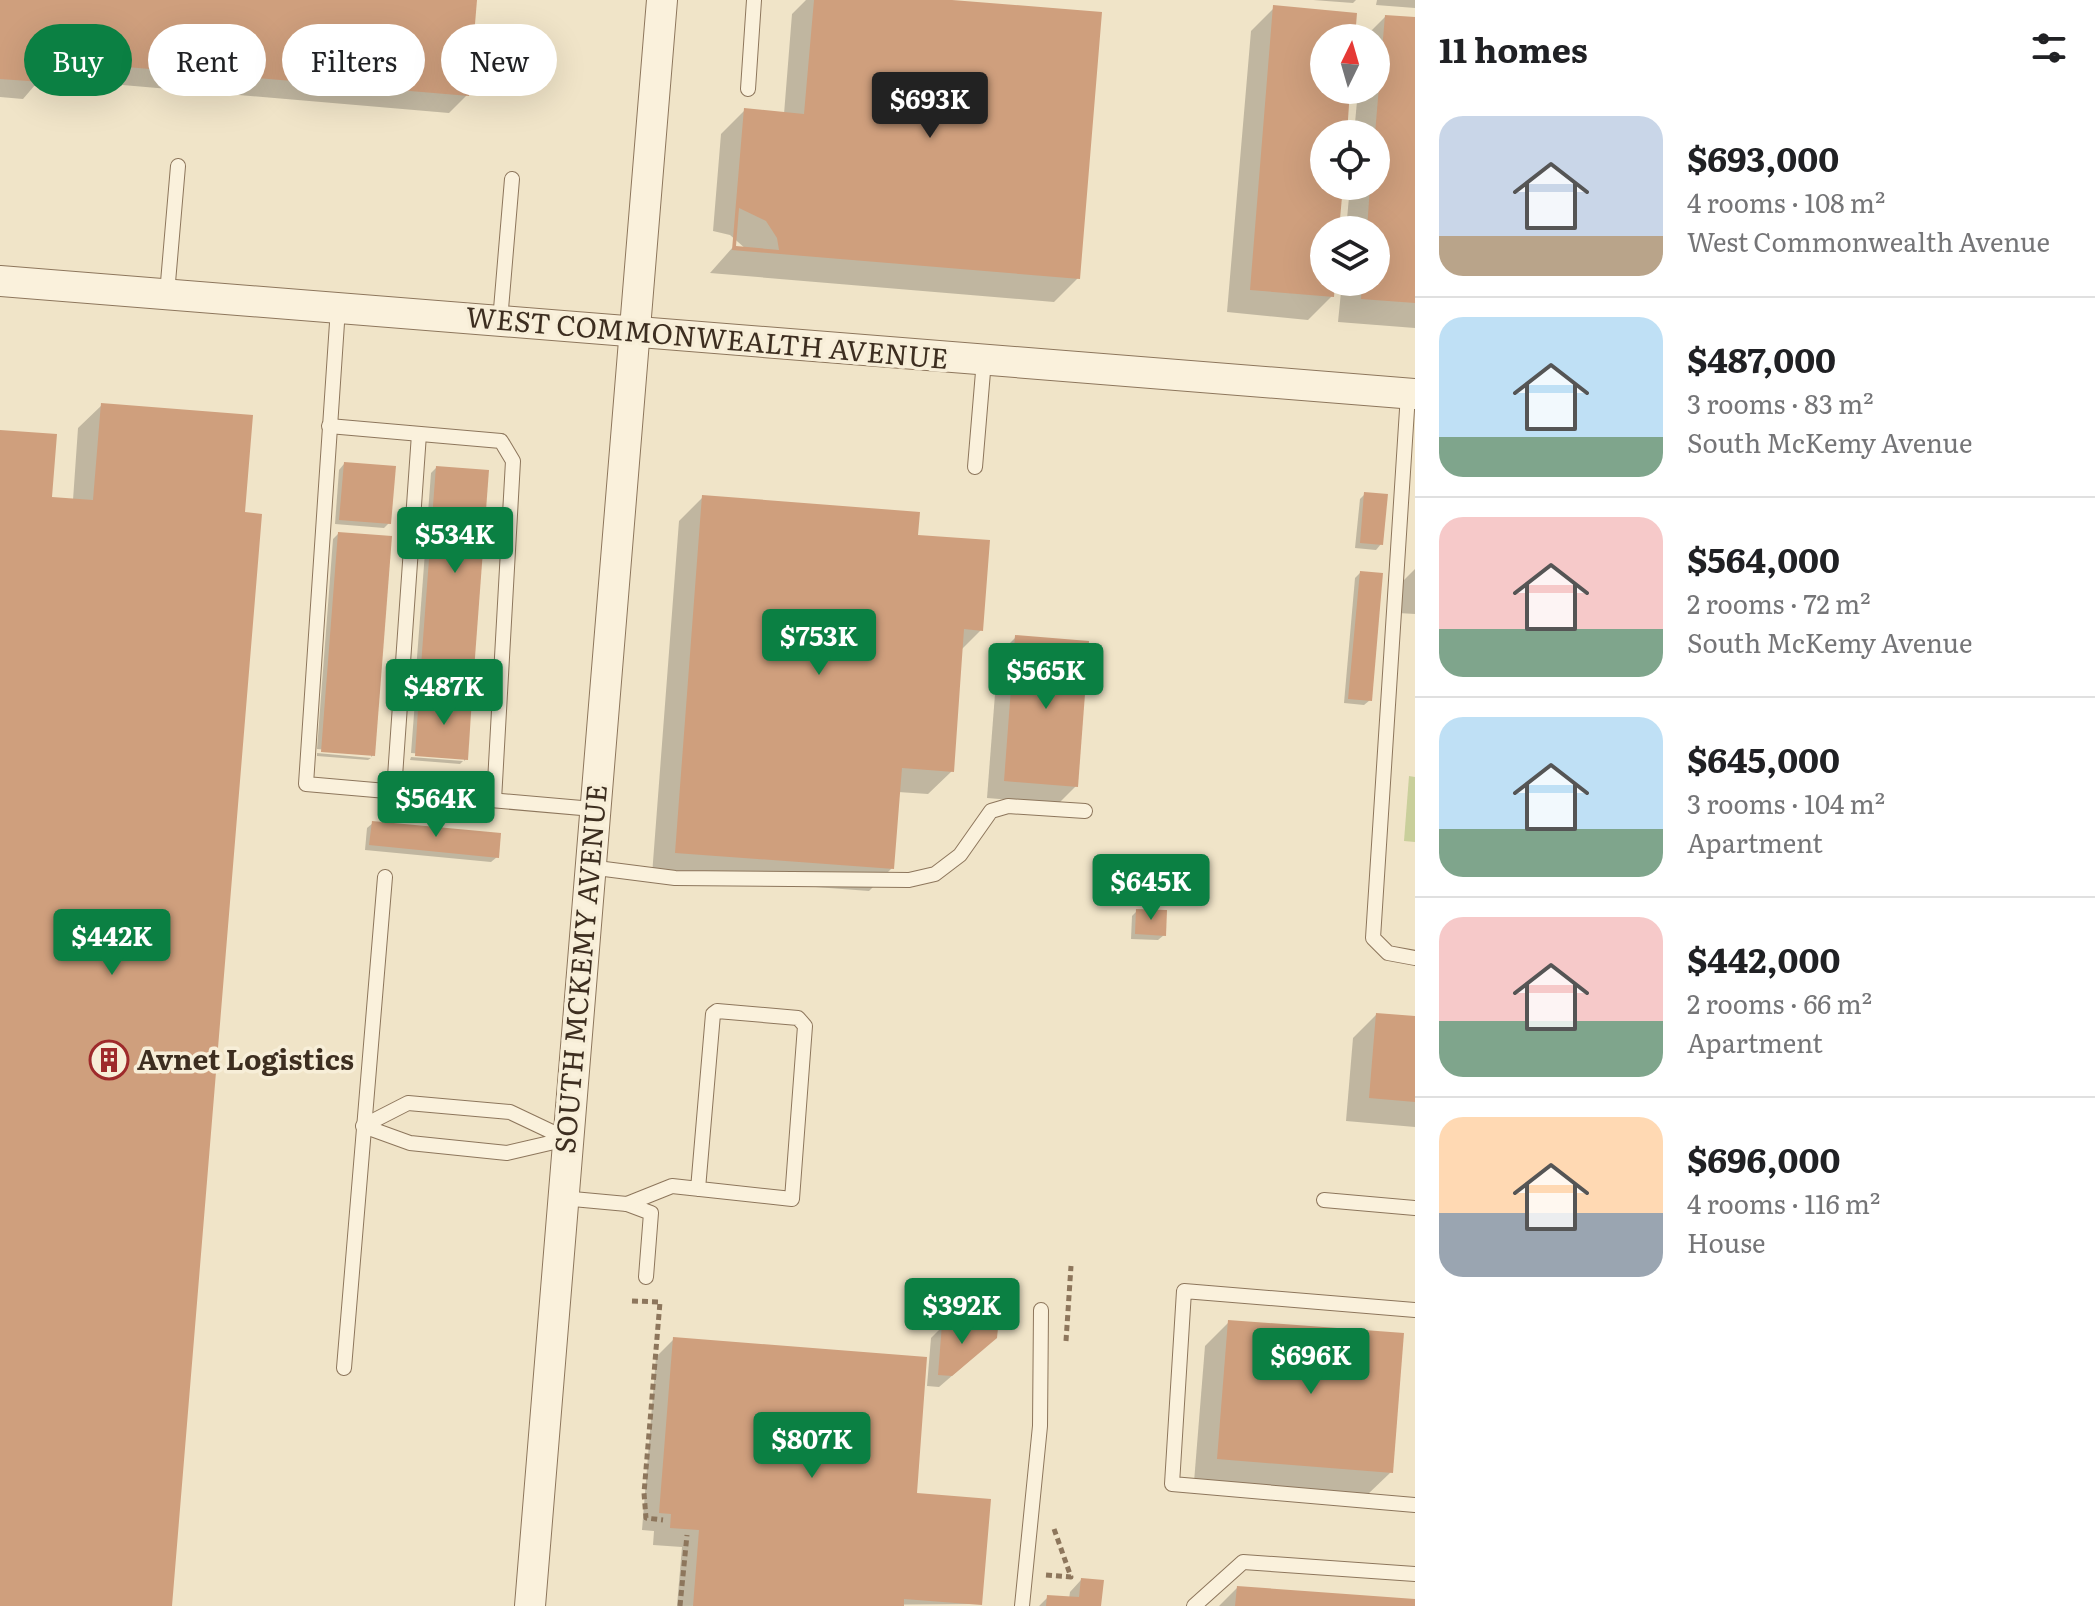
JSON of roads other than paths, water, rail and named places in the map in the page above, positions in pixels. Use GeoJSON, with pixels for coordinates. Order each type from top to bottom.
{"type":"FeatureCollection","features":[{"type":"Feature","properties":{"kind":"street","name":"SOUTH MCKEMY AVENUE"},"geometry":{"type":"LineString","coordinates":[[530,1606],[632,331],[662,0]]}},
{"type":"Feature","properties":{"kind":"street","name":"WEST COMMONWEALTH AVENUE"},"geometry":{"type":"LineString","coordinates":[[0,281],[1412,394]]}},
{"type":"Feature","properties":{"kind":"lane"},"geometry":{"type":"LineString","coordinates":[[748,89],[754,0]]}},
{"type":"Feature","properties":{"kind":"lane"},"geometry":{"type":"LineString","coordinates":[[167,294],[178,166]]}},
{"type":"Feature","properties":{"kind":"lane"},"geometry":{"type":"LineString","coordinates":[[500,321],[512,179]]}},
{"type":"Feature","properties":{"kind":"lane"},"geometry":{"type":"LineString","coordinates":[[338,308],[306,784],[593,809]]}},
{"type":"Feature","properties":{"kind":"lane"},"geometry":{"type":"LineString","coordinates":[[975,467],[984,360]]}},
{"type":"Feature","properties":{"kind":"lane"},"geometry":{"type":"LineString","coordinates":[[1412,394],[1408,516],[1373,938],[1388,953],[1415,958]]}},
{"type":"Feature","properties":{"kind":"lane"},"geometry":{"type":"LineString","coordinates":[[329,426],[501,441],[513,461],[494,800]]}},
{"type":"Feature","properties":{"kind":"lane"},"geometry":{"type":"LineString","coordinates":[[394,791],[419,434]]}},
{"type":"Feature","properties":{"kind":"lane"},"geometry":{"type":"LineString","coordinates":[[589,867],[675,878],[909,880],[935,874],[960,855],[991,811],[1008,806],[1085,811]]}},
{"type":"Feature","properties":{"kind":"lane"},"geometry":{"type":"LineString","coordinates":[[344,1368],[385,877]]}},
{"type":"Feature","properties":{"kind":"lane"},"geometry":{"type":"LineString","coordinates":[[627,1204],[672,1186],[698,1189],[792,1199],[805,1026],[798,1018],[717,1011],[713,1014],[698,1189]]}},
{"type":"Feature","properties":{"kind":"lane"},"geometry":{"type":"LineString","coordinates":[[363,1126],[408,1103],[510,1112],[567,1139]]}},
{"type":"Feature","properties":{"kind":"lane"},"geometry":{"type":"LineString","coordinates":[[363,1126],[410,1143],[507,1153],[567,1139]]}},
{"type":"Feature","properties":{"kind":"lane"},"geometry":{"type":"LineString","coordinates":[[562,1198],[627,1204],[651,1213],[646,1277]]}},
{"type":"Feature","properties":{"kind":"lane"},"geometry":{"type":"LineString","coordinates":[[1324,1200],[1415,1208]]}},
{"type":"Feature","properties":{"kind":"lane"},"geometry":{"type":"LineString","coordinates":[[1415,1310],[1184,1291],[1172,1484],[1415,1505]]}},
{"type":"Feature","properties":{"kind":"lane"},"geometry":{"type":"LineString","coordinates":[[1022,1606],[1040,1426],[1041,1310]]}},
{"type":"Feature","properties":{"kind":"lane"},"geometry":{"type":"LineString","coordinates":[[1194,1606],[1243,1562],[1415,1574]]}},
{"type":"Feature","properties":{"kind":"place","name":"Avnet Logistics"},"geometry":{"type":"Point","coordinates":[109,1060]}}]}
